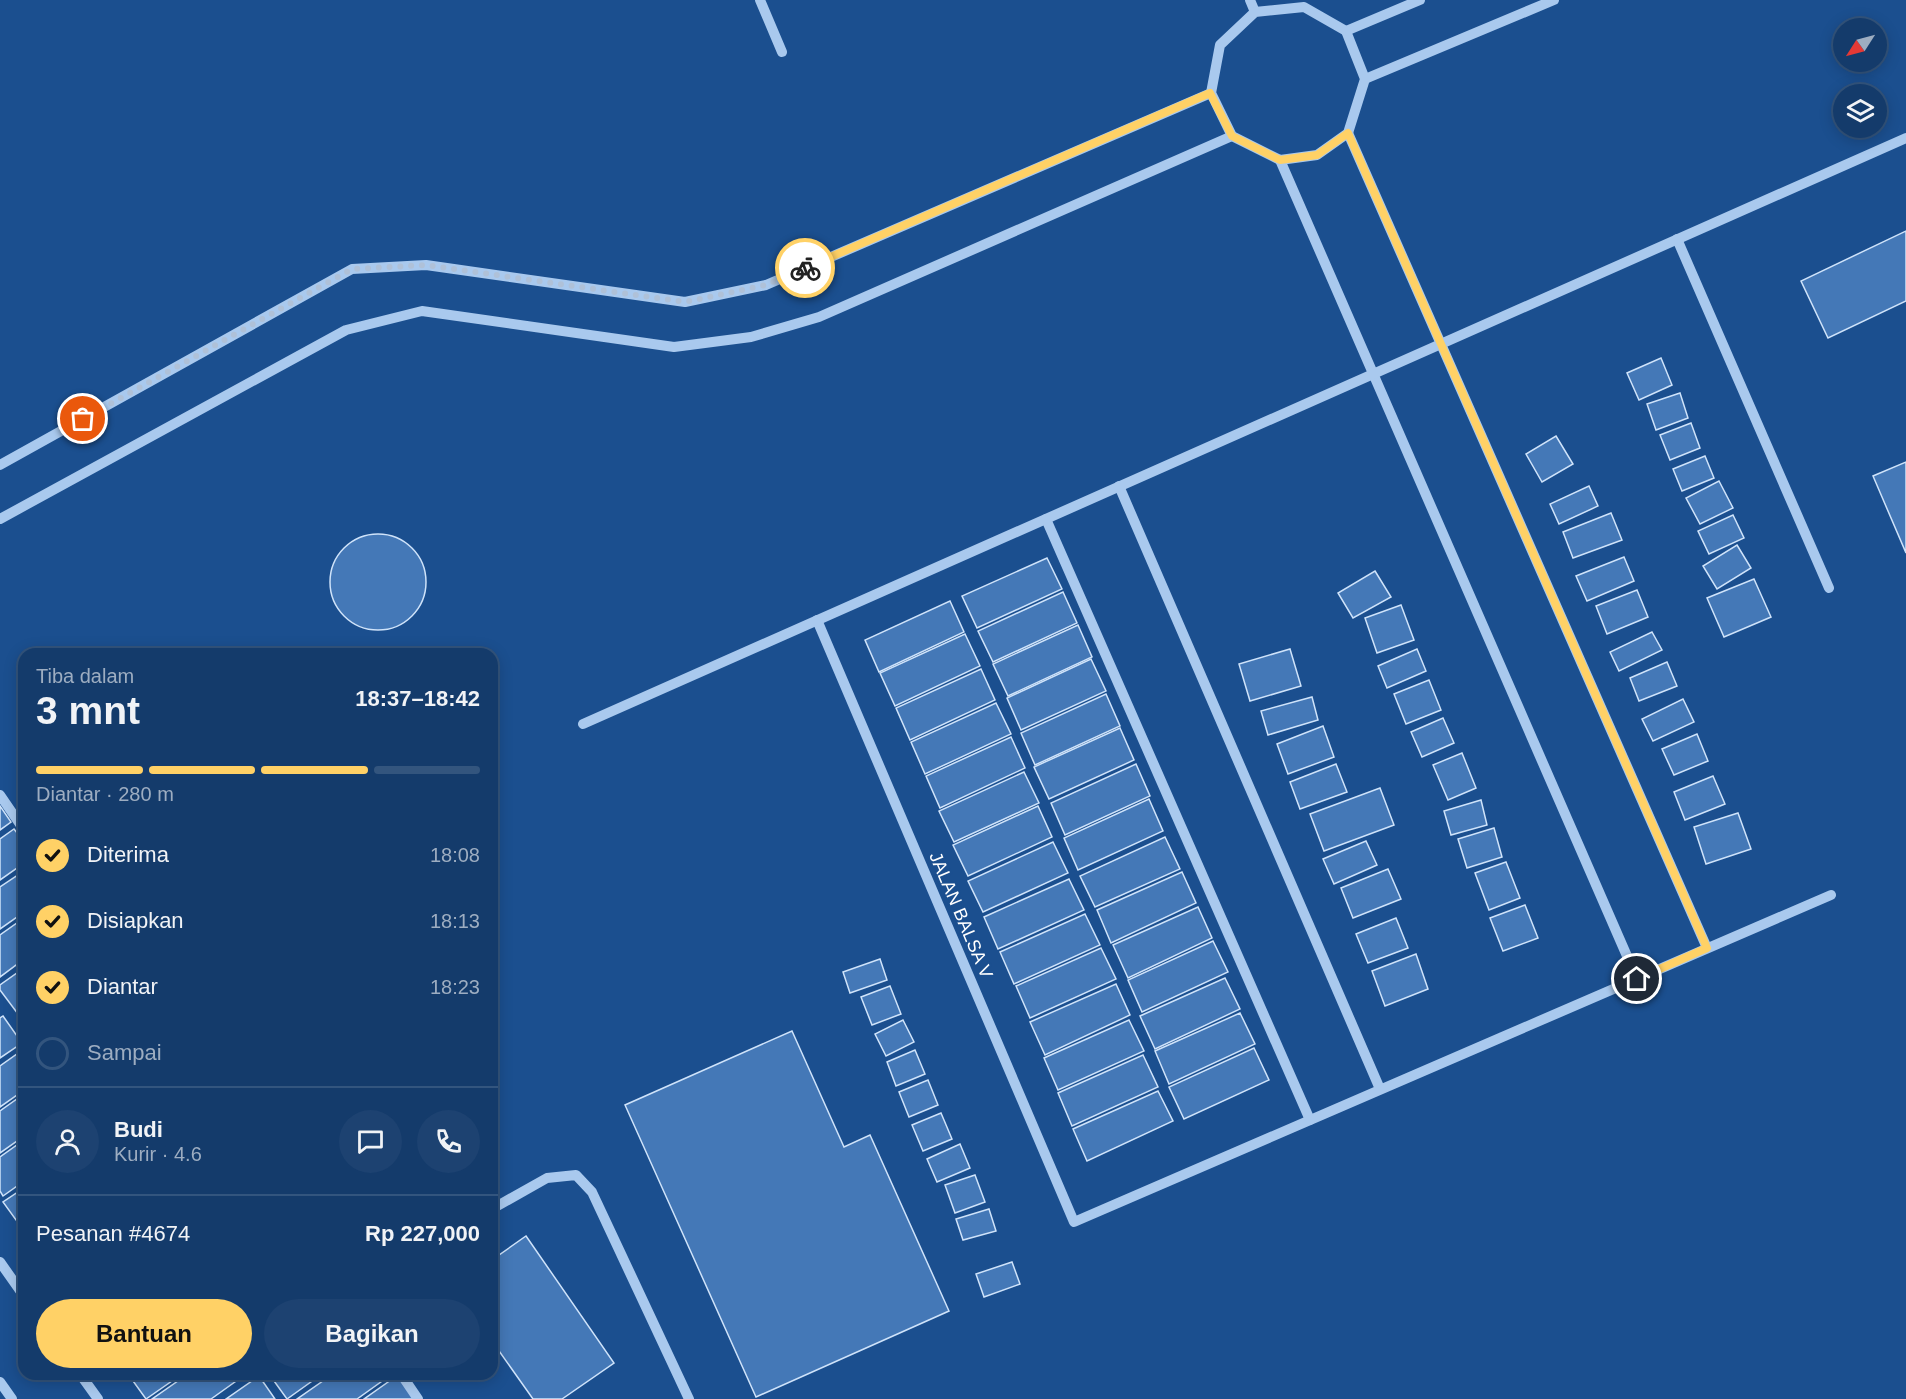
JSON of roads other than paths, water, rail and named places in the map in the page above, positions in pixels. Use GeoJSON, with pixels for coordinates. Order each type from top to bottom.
{"type":"FeatureCollection","features":[{"type":"Feature","properties":{"kind":"street"},"geometry":{"type":"LineString","coordinates":[[760,0],[782,52]]}},
{"type":"Feature","properties":{"kind":"street"},"geometry":{"type":"LineString","coordinates":[[1250,0],[1255,12]]}},
{"type":"Feature","properties":{"kind":"street"},"geometry":{"type":"LineString","coordinates":[[1346,31],[1420,0]]}},
{"type":"Feature","properties":{"kind":"street"},"geometry":{"type":"LineString","coordinates":[[1365,79],[1554,0]]}},
{"type":"Feature","properties":{"kind":"street"},"geometry":{"type":"LineString","coordinates":[[1304,7],[1346,31],[1365,79],[1348,133],[1317,155],[1280,160],[1232,136],[1210,93],[1220,45],[1255,12],[1304,7]]}},
{"type":"Feature","properties":{"kind":"street"},"geometry":{"type":"LineString","coordinates":[[0,465],[352,269],[426,265],[685,302],[766,285],[1210,93]]}},
{"type":"Feature","properties":{"kind":"street"},"geometry":{"type":"LineString","coordinates":[[1348,133],[1707,948]]}},
{"type":"Feature","properties":{"kind":"street"},"geometry":{"type":"LineString","coordinates":[[0,519],[345,330],[422,311],[674,347],[751,337],[819,317],[1232,136]]}},
{"type":"Feature","properties":{"kind":"street"},"geometry":{"type":"LineString","coordinates":[[583,724],[1906,138]]}},
{"type":"Feature","properties":{"kind":"street"},"geometry":{"type":"LineString","coordinates":[[1280,160],[1637,979]]}},
{"type":"Feature","properties":{"kind":"street"},"geometry":{"type":"LineString","coordinates":[[1677,239],[1829,588]]}},
{"type":"Feature","properties":{"kind":"street"},"geometry":{"type":"LineString","coordinates":[[1119,486],[1380,1089]]}},
{"type":"Feature","properties":{"kind":"street"},"geometry":{"type":"LineString","coordinates":[[1046,519],[1310,1120],[1831,895]]}},
{"type":"Feature","properties":{"kind":"street","name":"JALAN BALSA V"},"geometry":{"type":"LineString","coordinates":[[817,620],[1074,1222],[1310,1120]]}},
{"type":"Feature","properties":{"kind":"street"},"geometry":{"type":"LineString","coordinates":[[0,795],[18,821]]}},
{"type":"Feature","properties":{"kind":"street"},"geometry":{"type":"LineString","coordinates":[[498,1206],[547,1178],[576,1175],[592,1192],[689,1399]]}},
{"type":"Feature","properties":{"kind":"street"},"geometry":{"type":"LineString","coordinates":[[0,1262],[18,1288]]}},
{"type":"Feature","properties":{"kind":"street"},"geometry":{"type":"LineString","coordinates":[[84,1380],[98,1399]]}},
{"type":"Feature","properties":{"kind":"street"},"geometry":{"type":"LineString","coordinates":[[405,1380],[418,1399]]}},
{"type":"Feature","properties":{"kind":"street"},"geometry":{"type":"LineString","coordinates":[[0,1382],[12,1399]]}}]}
